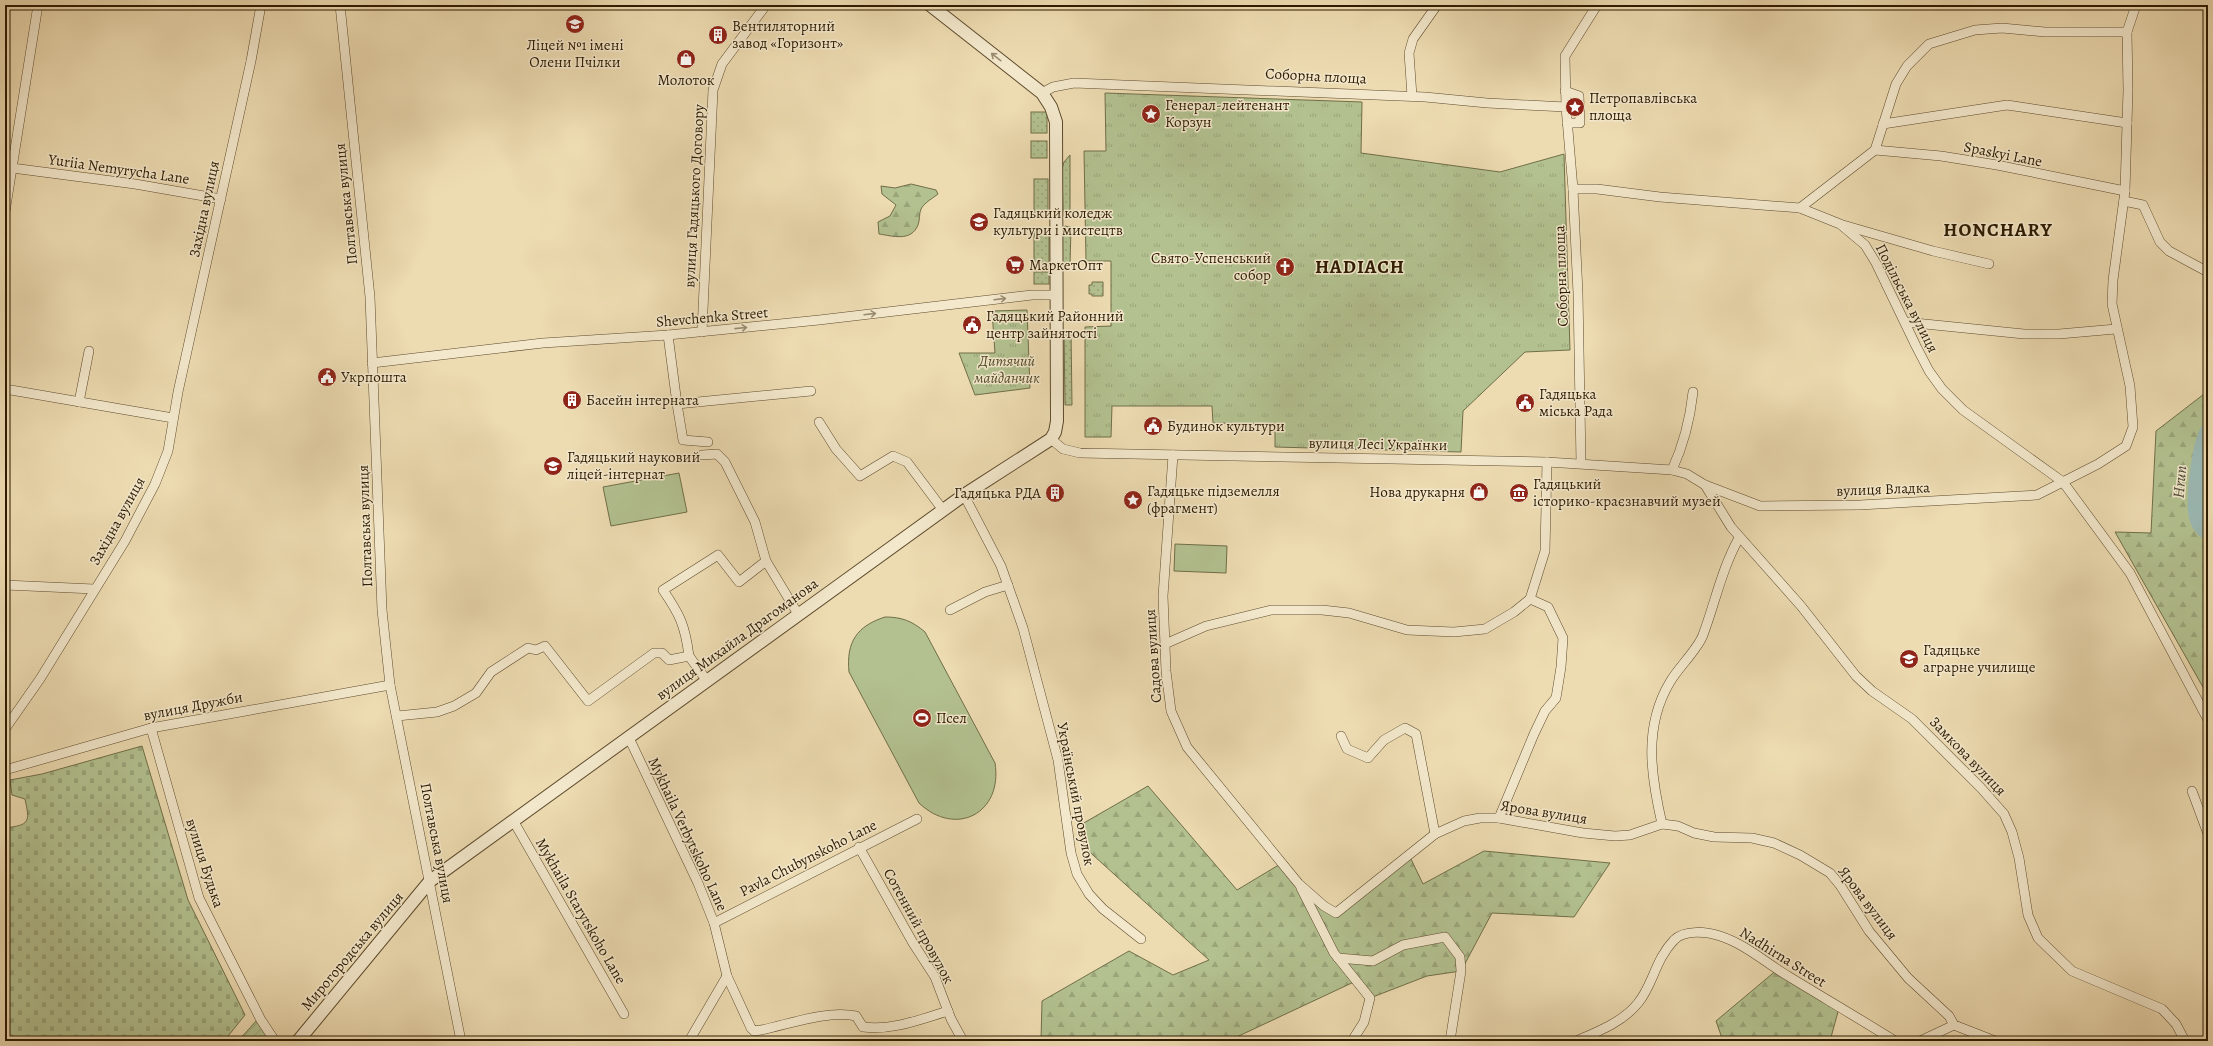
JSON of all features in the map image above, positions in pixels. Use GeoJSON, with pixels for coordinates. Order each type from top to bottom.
{"type":"FeatureCollection","features":[{"type":"Feature","properties":{"kind":"street"},"geometry":{"type":"LineString","coordinates":[[5,212],[38,5]]}},
{"type":"Feature","properties":{"kind":"street","name":"Західна вулиця"},"geometry":{"type":"LineString","coordinates":[[5,729],[40,679],[94,589],[125,541],[155,484],[168,451],[173,418],[221,199],[261,5]]}},
{"type":"Feature","properties":{"kind":"street","name":"Полтавська вулиця"},"geometry":{"type":"LineString","coordinates":[[340,5],[370,297],[382,610],[390,685],[461,1041]]}},
{"type":"Feature","properties":{"kind":"street","name":"вулиця Гадяцького Договору"},"geometry":{"type":"LineString","coordinates":[[702,332],[713,90],[722,64],[766,5]]}},
{"type":"Feature","properties":{"kind":"street"},"geometry":{"type":"LineString","coordinates":[[930,5],[1042,93],[1052,107],[1056,122],[1057,421],[1051,439]]}},
{"type":"Feature","properties":{"kind":"street"},"geometry":{"type":"LineString","coordinates":[[1412,96],[1409,53],[1413,39],[1437,5]]}},
{"type":"Feature","properties":{"kind":"street"},"geometry":{"type":"LineString","coordinates":[[1566,107],[1565,56],[1597,5]]}},
{"type":"Feature","properties":{"kind":"street","name":"вулиця Владка"},"geometry":{"type":"LineString","coordinates":[[1705,485],[1760,506],[1860,506],[2037,495],[2098,464],[2126,446],[2133,427],[2130,386],[2116,329],[2112,304],[2113,280],[2125,192],[2127,32],[2136,5]]}},
{"type":"Feature","properties":{"kind":"street"},"geometry":{"type":"LineString","coordinates":[[1800,208],[1875,150],[1896,84],[1907,66],[1929,44],[1975,30],[2002,28],[2045,32],[2127,32]]}},
{"type":"Feature","properties":{"kind":"street","name":"Соборна площа"},"geometry":{"type":"LineString","coordinates":[[1042,93],[1052,87],[1074,83],[1243,88],[1412,96],[1487,103],[1566,107],[1573,189],[1578,293],[1581,463]]}},
{"type":"Feature","properties":{"kind":"street"},"geometry":{"type":"LineString","coordinates":[[1565,91],[1579,96],[1580,122],[1567,123]]}},
{"type":"Feature","properties":{"kind":"street"},"geometry":{"type":"LineString","coordinates":[[1883,124],[2007,105],[2127,123]]}},
{"type":"Feature","properties":{"kind":"street","name":"Spaskyi Lane"},"geometry":{"type":"LineString","coordinates":[[1875,150],[1940,156],[1997,165],[2125,192]]}},
{"type":"Feature","properties":{"kind":"street","name":"Yuriia Nemyrycha Lane"},"geometry":{"type":"LineString","coordinates":[[12,168],[135,184],[221,199]]}},
{"type":"Feature","properties":{"kind":"street","name":"Подільська вулиця"},"geometry":{"type":"LineString","coordinates":[[1573,189],[1597,189],[1660,197],[1800,208],[1840,224],[1865,245],[1876,262],[1929,371],[1942,389],[1963,410],[2063,482],[2130,573],[2208,720]]}},
{"type":"Feature","properties":{"kind":"street"},"geometry":{"type":"LineString","coordinates":[[2124,201],[2143,205],[2160,242],[2169,251],[2208,272]]}},
{"type":"Feature","properties":{"kind":"street"},"geometry":{"type":"LineString","coordinates":[[1840,224],[1933,252],[1989,264]]}},
{"type":"Feature","properties":{"kind":"street","name":"Shevchenka Street"},"geometry":{"type":"LineString","coordinates":[[372,364],[543,343],[702,332],[1032,295],[1056,294]]}},
{"type":"Feature","properties":{"kind":"street"},"geometry":{"type":"LineString","coordinates":[[1905,322],[2024,334],[2059,334],[2116,329]]}},
{"type":"Feature","properties":{"kind":"street"},"geometry":{"type":"LineString","coordinates":[[668,335],[683,440],[708,442]]}},
{"type":"Feature","properties":{"kind":"street"},"geometry":{"type":"LineString","coordinates":[[79,402],[89,351]]}},
{"type":"Feature","properties":{"kind":"street"},"geometry":{"type":"LineString","coordinates":[[5,389],[173,418]]}},
{"type":"Feature","properties":{"kind":"street"},"geometry":{"type":"LineString","coordinates":[[677,404],[811,391]]}},
{"type":"Feature","properties":{"kind":"street"},"geometry":{"type":"LineString","coordinates":[[1672,470],[1683,446],[1691,416],[1693,392]]}},
{"type":"Feature","properties":{"kind":"street"},"geometry":{"type":"LineString","coordinates":[[819,422],[836,449],[860,476],[893,456],[907,462],[943,510]]}},
{"type":"Feature","properties":{"kind":"street","name":"вулиця Лесі Українки"},"geometry":{"type":"LineString","coordinates":[[1051,439],[1063,449],[1080,453],[1581,463],[1620,468],[1672,470],[1686,474],[1705,485]]}},
{"type":"Feature","properties":{"kind":"street","name":"вулиця Михайла Драгоманова"},"geometry":{"type":"LineString","coordinates":[[430,881],[514,822],[798,614],[964,495],[1051,439]]}},
{"type":"Feature","properties":{"kind":"street"},"geometry":{"type":"LineString","coordinates":[[702,455],[717,454],[725,462],[755,522],[766,561],[798,614]]}},
{"type":"Feature","properties":{"kind":"street","name":"Садова вулиця"},"geometry":{"type":"LineString","coordinates":[[1173,455],[1163,596],[1166,671],[1171,711],[1187,747],[1299,884],[1324,906],[1336,913]]}},
{"type":"Feature","properties":{"kind":"street"},"geometry":{"type":"LineString","coordinates":[[1165,644],[1206,626],[1271,610],[1322,610],[1349,613],[1407,630],[1454,632],[1485,629],[1514,612],[1530,599],[1545,551],[1547,462]]}},
{"type":"Feature","properties":{"kind":"street","name":"Замкова вулиця"},"geometry":{"type":"LineString","coordinates":[[1705,485],[1739,538],[1801,606],[1856,676],[1872,691],[1912,719],[1981,788],[2004,814],[2012,832],[2019,858],[2028,915],[2038,938],[2072,971],[2162,1009],[2176,1024],[2185,1041]]}},
{"type":"Feature","properties":{"kind":"street","name":"Український провулок"},"geometry":{"type":"LineString","coordinates":[[964,495],[1001,566],[1023,628],[1058,760],[1071,853],[1077,874],[1089,894],[1103,909],[1141,939]]}},
{"type":"Feature","properties":{"kind":"street"},"geometry":{"type":"LineString","coordinates":[[1662,824],[1656,795],[1652,760],[1651,742],[1654,718],[1660,700],[1670,681],[1703,636],[1729,556],[1739,538]]}},
{"type":"Feature","properties":{"kind":"street"},"geometry":{"type":"LineString","coordinates":[[707,681],[689,656],[686,631],[678,613],[663,590],[718,555],[739,582],[766,561]]}},
{"type":"Feature","properties":{"kind":"street"},"geometry":{"type":"LineString","coordinates":[[950,610],[985,592],[1008,585]]}},
{"type":"Feature","properties":{"kind":"street","name":"Західна вулиця"},"geometry":{"type":"LineString","coordinates":[[5,586],[94,589]]}},
{"type":"Feature","properties":{"kind":"street"},"geometry":{"type":"LineString","coordinates":[[1499,818],[1534,734],[1545,712],[1556,698],[1561,667],[1563,638],[1548,607],[1530,599]]}},
{"type":"Feature","properties":{"kind":"street"},"geometry":{"type":"LineString","coordinates":[[397,716],[437,712],[454,706],[476,693],[491,672],[528,648],[536,650],[545,646],[588,701],[654,653],[662,653],[669,660],[689,656]]}},
{"type":"Feature","properties":{"kind":"street","name":"вулиця Дружби"},"geometry":{"type":"LineString","coordinates":[[5,770],[151,728],[390,685]]}},
{"type":"Feature","properties":{"kind":"street","name":"вулиця Будька"},"geometry":{"type":"LineString","coordinates":[[151,728],[199,898],[262,1020],[275,1041]]}},
{"type":"Feature","properties":{"kind":"street"},"geometry":{"type":"LineString","coordinates":[[1341,736],[1347,749],[1368,758],[1384,740],[1405,728],[1416,734],[1435,834]]}},
{"type":"Feature","properties":{"kind":"street","name":"Mykhaila Verbytskoho Lane"},"geometry":{"type":"LineString","coordinates":[[628,738],[698,883],[714,923],[727,976],[751,1028],[754,1031],[828,1016],[851,1015],[856,1016],[863,1027],[874,1029],[909,1023],[948,1011]]}},
{"type":"Feature","properties":{"kind":"street"},"geometry":{"type":"LineString","coordinates":[[2192,790],[2208,834]]}},
{"type":"Feature","properties":{"kind":"street","name":"Ярова вулиця"},"geometry":{"type":"LineString","coordinates":[[1336,913],[1435,834],[1464,821],[1499,818],[1584,833],[1615,836],[1630,835],[1662,824],[1678,826],[1694,833],[1714,837],[1752,838],[1774,843],[1800,855],[1830,873],[1840,885],[1870,932],[1908,978],[1949,1016],[1954,1025]]}},
{"type":"Feature","properties":{"kind":"street","name":"Pavla Chubynskoho Lane"},"geometry":{"type":"LineString","coordinates":[[714,923],[859,847],[917,819]]}},
{"type":"Feature","properties":{"kind":"street","name":"Mykhaila Starytskoho Lane"},"geometry":{"type":"LineString","coordinates":[[514,822],[624,1014]]}},
{"type":"Feature","properties":{"kind":"street","name":"Сотенний провулок"},"geometry":{"type":"LineString","coordinates":[[859,847],[913,943],[935,977],[948,1011],[963,1041]]}},
{"type":"Feature","properties":{"kind":"street","name":"Мирогородська вулиця"},"geometry":{"type":"LineString","coordinates":[[298,1041],[430,881]]}},
{"type":"Feature","properties":{"kind":"street","name":"Садова вулиця"},"geometry":{"type":"LineString","coordinates":[[1299,884],[1338,958],[1370,998],[1364,1022],[1352,1041]]}},
{"type":"Feature","properties":{"kind":"street","name":"Nadhirna Street"},"geometry":{"type":"LineString","coordinates":[[1576,1041],[1623,1016],[1638,1003],[1661,955],[1676,938],[1703,932],[1721,936],[1745,948],[1862,1023],[1895,1041]]}},
{"type":"Feature","properties":{"kind":"street"},"geometry":{"type":"LineString","coordinates":[[1338,958],[1372,961],[1403,945],[1444,937],[1460,957],[1461,971],[1450,1041]]}},
{"type":"Feature","properties":{"kind":"street"},"geometry":{"type":"LineString","coordinates":[[689,1041],[727,976]]}},
{"type":"Feature","properties":{"kind":"street"},"geometry":{"type":"LineString","coordinates":[[1920,1041],[1954,1025],[1996,1041]]}},
{"type":"Feature","properties":{"kind":"green space"},"geometry":{"type":"Polygon","coordinates":[[[1105,93],[1362,102],[1361,153],[1500,172],[1564,154],[1570,350],[1525,352],[1463,411],[1461,452],[1275,447],[1275,424],[1213,423],[1212,406],[1112,406],[1111,437],[1085,437],[1085,327],[1111,326],[1111,261],[1086,261],[1084,151],[1106,151],[1105,93]]]}},
{"type":"Feature","properties":{"kind":"green space"},"geometry":{"type":"Polygon","coordinates":[[[1031,112],[1047,112],[1047,133],[1031,133],[1031,112]]]}},
{"type":"Feature","properties":{"kind":"green space"},"geometry":{"type":"Polygon","coordinates":[[[1031,141],[1047,141],[1047,158],[1031,158],[1031,141]]]}},
{"type":"Feature","properties":{"kind":"green space"},"geometry":{"type":"Polygon","coordinates":[[[1070,155],[1070,213],[1065,213],[1063,211],[1062,169],[1064,162],[1070,155]]]}},
{"type":"Feature","properties":{"kind":"green space"},"geometry":{"type":"Polygon","coordinates":[[[1034,179],[1048,179],[1048,212],[1034,212],[1034,179]]]}},
{"type":"Feature","properties":{"kind":"green space"},"geometry":{"type":"Polygon","coordinates":[[[911,184],[936,190],[938,194],[922,207],[918,225],[911,234],[896,237],[879,234],[878,222],[890,216],[896,205],[882,194],[881,186],[895,188],[911,184]]]}},
{"type":"Feature","properties":{"kind":"green space"},"geometry":{"type":"Polygon","coordinates":[[[1065,226],[1071,227],[1070,265],[1062,265],[1062,229],[1065,226]]]}},
{"type":"Feature","properties":{"kind":"green space"},"geometry":{"type":"Polygon","coordinates":[[[1034,229],[1049,229],[1049,266],[1034,266],[1034,229]]]}},
{"type":"Feature","properties":{"kind":"green space"},"geometry":{"type":"Polygon","coordinates":[[[1034,272],[1049,272],[1049,284],[1034,284],[1034,272]]]}},
{"type":"Feature","properties":{"kind":"green space"},"geometry":{"type":"Polygon","coordinates":[[[1092,282],[1103,282],[1103,296],[1092,296],[1092,294],[1089,294],[1089,285],[1092,285],[1092,282]]]}},
{"type":"Feature","properties":{"kind":"green space","name":"Дитячий майданчик"},"geometry":{"type":"Polygon","coordinates":[[[1027,310],[1030,388],[975,395],[959,353],[995,353],[992,311],[1027,310]]]}},
{"type":"Feature","properties":{"kind":"green space"},"geometry":{"type":"Polygon","coordinates":[[[1064,331],[1071,331],[1072,405],[1065,405],[1064,331]]]}},
{"type":"Feature","properties":{"kind":"green space"},"geometry":{"type":"Polygon","coordinates":[[[2208,391],[2208,696],[2115,532],[2151,533],[2156,431],[2208,391]]]}},
{"type":"Feature","properties":{"kind":"green space"},"geometry":{"type":"Polygon","coordinates":[[[679,473],[687,512],[611,526],[603,487],[679,473]]]}},
{"type":"Feature","properties":{"kind":"green space"},"geometry":{"type":"Polygon","coordinates":[[[1175,544],[1227,546],[1226,573],[1174,571],[1175,544]]]}},
{"type":"Feature","properties":{"kind":"green space","name":"Псел"},"geometry":{"type":"Polygon","coordinates":[[[885,617],[906,620],[925,632],[995,763],[996,781],[992,795],[984,807],[974,815],[961,819],[948,819],[933,813],[919,803],[849,672],[849,652],[855,637],[867,625],[885,617]]]}},
{"type":"Feature","properties":{"kind":"green space"},"geometry":{"type":"Polygon","coordinates":[[[142,746],[188,900],[245,1015],[224,1041],[5,1041],[5,828],[24,824],[28,813],[25,799],[12,795],[10,780],[42,774],[142,746]]]}},
{"type":"Feature","properties":{"kind":"green space"},"geometry":{"type":"Polygon","coordinates":[[[1148,786],[1237,890],[1282,863],[1336,913],[1409,855],[1423,884],[1484,851],[1610,863],[1574,917],[1492,913],[1461,971],[1427,976],[1370,998],[1356,981],[1228,1041],[1041,1041],[1042,1001],[1129,951],[1173,975],[1209,960],[1083,846],[1082,824],[1148,786]]]}},
{"type":"Feature","properties":{"kind":"green space"},"geometry":{"type":"Polygon","coordinates":[[[1778,969],[1839,1008],[1830,1041],[1723,1041],[1716,1021],[1778,969]]]}},
{"type":"Feature","properties":{"kind":"green space"},"geometry":{"type":"Polygon","coordinates":[[[257,1020],[271,1041],[238,1041],[257,1020]]]}},
{"type":"Feature","properties":{"kind":"waterway","name":"Hrun"},"geometry":{"type":"LineString","coordinates":[[2208,430],[2199,460],[2195,500],[2197,519],[2201,527],[2208,533]]}},
{"type":"Feature","properties":{"kind":"place","name":"Ліцей №1 імені Олени Пчілки"},"geometry":{"type":"Point","coordinates":[575,24]}},
{"type":"Feature","properties":{"kind":"place","name":"Вентиляторний завод «Горизонт»"},"geometry":{"type":"Point","coordinates":[718,35]}},
{"type":"Feature","properties":{"kind":"place","name":"Молоток"},"geometry":{"type":"Point","coordinates":[686,59]}},
{"type":"Feature","properties":{"kind":"place","name":"Петропавлівська площа"},"geometry":{"type":"Point","coordinates":[1575,107]}},
{"type":"Feature","properties":{"kind":"place","name":"Генерал-лейтенант Корзун"},"geometry":{"type":"Point","coordinates":[1151,114]}},
{"type":"Feature","properties":{"kind":"place","name":"Гадяцький коледж культури і мистецтв"},"geometry":{"type":"Point","coordinates":[979,222]}},
{"type":"Feature","properties":{"kind":"place","name":"МаркетОпт"},"geometry":{"type":"Point","coordinates":[1015,265]}},
{"type":"Feature","properties":{"kind":"place","name":"Свято-Успенський собор"},"geometry":{"type":"Point","coordinates":[1285,267]}},
{"type":"Feature","properties":{"kind":"place","name":"Гадяцький Районний центр зайнятості"},"geometry":{"type":"Point","coordinates":[972,325]}},
{"type":"Feature","properties":{"kind":"place","name":"Укрпошта"},"geometry":{"type":"Point","coordinates":[327,377]}},
{"type":"Feature","properties":{"kind":"place","name":"Басейн інтерната"},"geometry":{"type":"Point","coordinates":[572,400]}},
{"type":"Feature","properties":{"kind":"place","name":"Гадяцька міська Рада"},"geometry":{"type":"Point","coordinates":[1525,403]}},
{"type":"Feature","properties":{"kind":"place","name":"Будинок культури"},"geometry":{"type":"Point","coordinates":[1153,426]}},
{"type":"Feature","properties":{"kind":"place","name":"Гадяцький науковий ліцей-інтернат"},"geometry":{"type":"Point","coordinates":[553,466]}},
{"type":"Feature","properties":{"kind":"place","name":"Нова друкарня"},"geometry":{"type":"Point","coordinates":[1479,492]}},
{"type":"Feature","properties":{"kind":"place","name":"Гадяцька РДА"},"geometry":{"type":"Point","coordinates":[1055,493]}},
{"type":"Feature","properties":{"kind":"place","name":"Гадяцький історико-краєзнавчий музей"},"geometry":{"type":"Point","coordinates":[1519,493]}},
{"type":"Feature","properties":{"kind":"place","name":"Гадяцьке підземелля (фрагмент)"},"geometry":{"type":"Point","coordinates":[1133,500]}},
{"type":"Feature","properties":{"kind":"place","name":"Гадяцьке аграрне училище"},"geometry":{"type":"Point","coordinates":[1909,659]}},
{"type":"Feature","properties":{"kind":"place","name":"Псел"},"geometry":{"type":"Point","coordinates":[922,718]}},
{"type":"Feature","properties":{"kind":"district","name":"HONCHARY"},"geometry":{"type":"Point","coordinates":[1998,230]}},
{"type":"Feature","properties":{"kind":"district","name":"HADIACH"},"geometry":{"type":"Point","coordinates":[1360,267]}}]}
